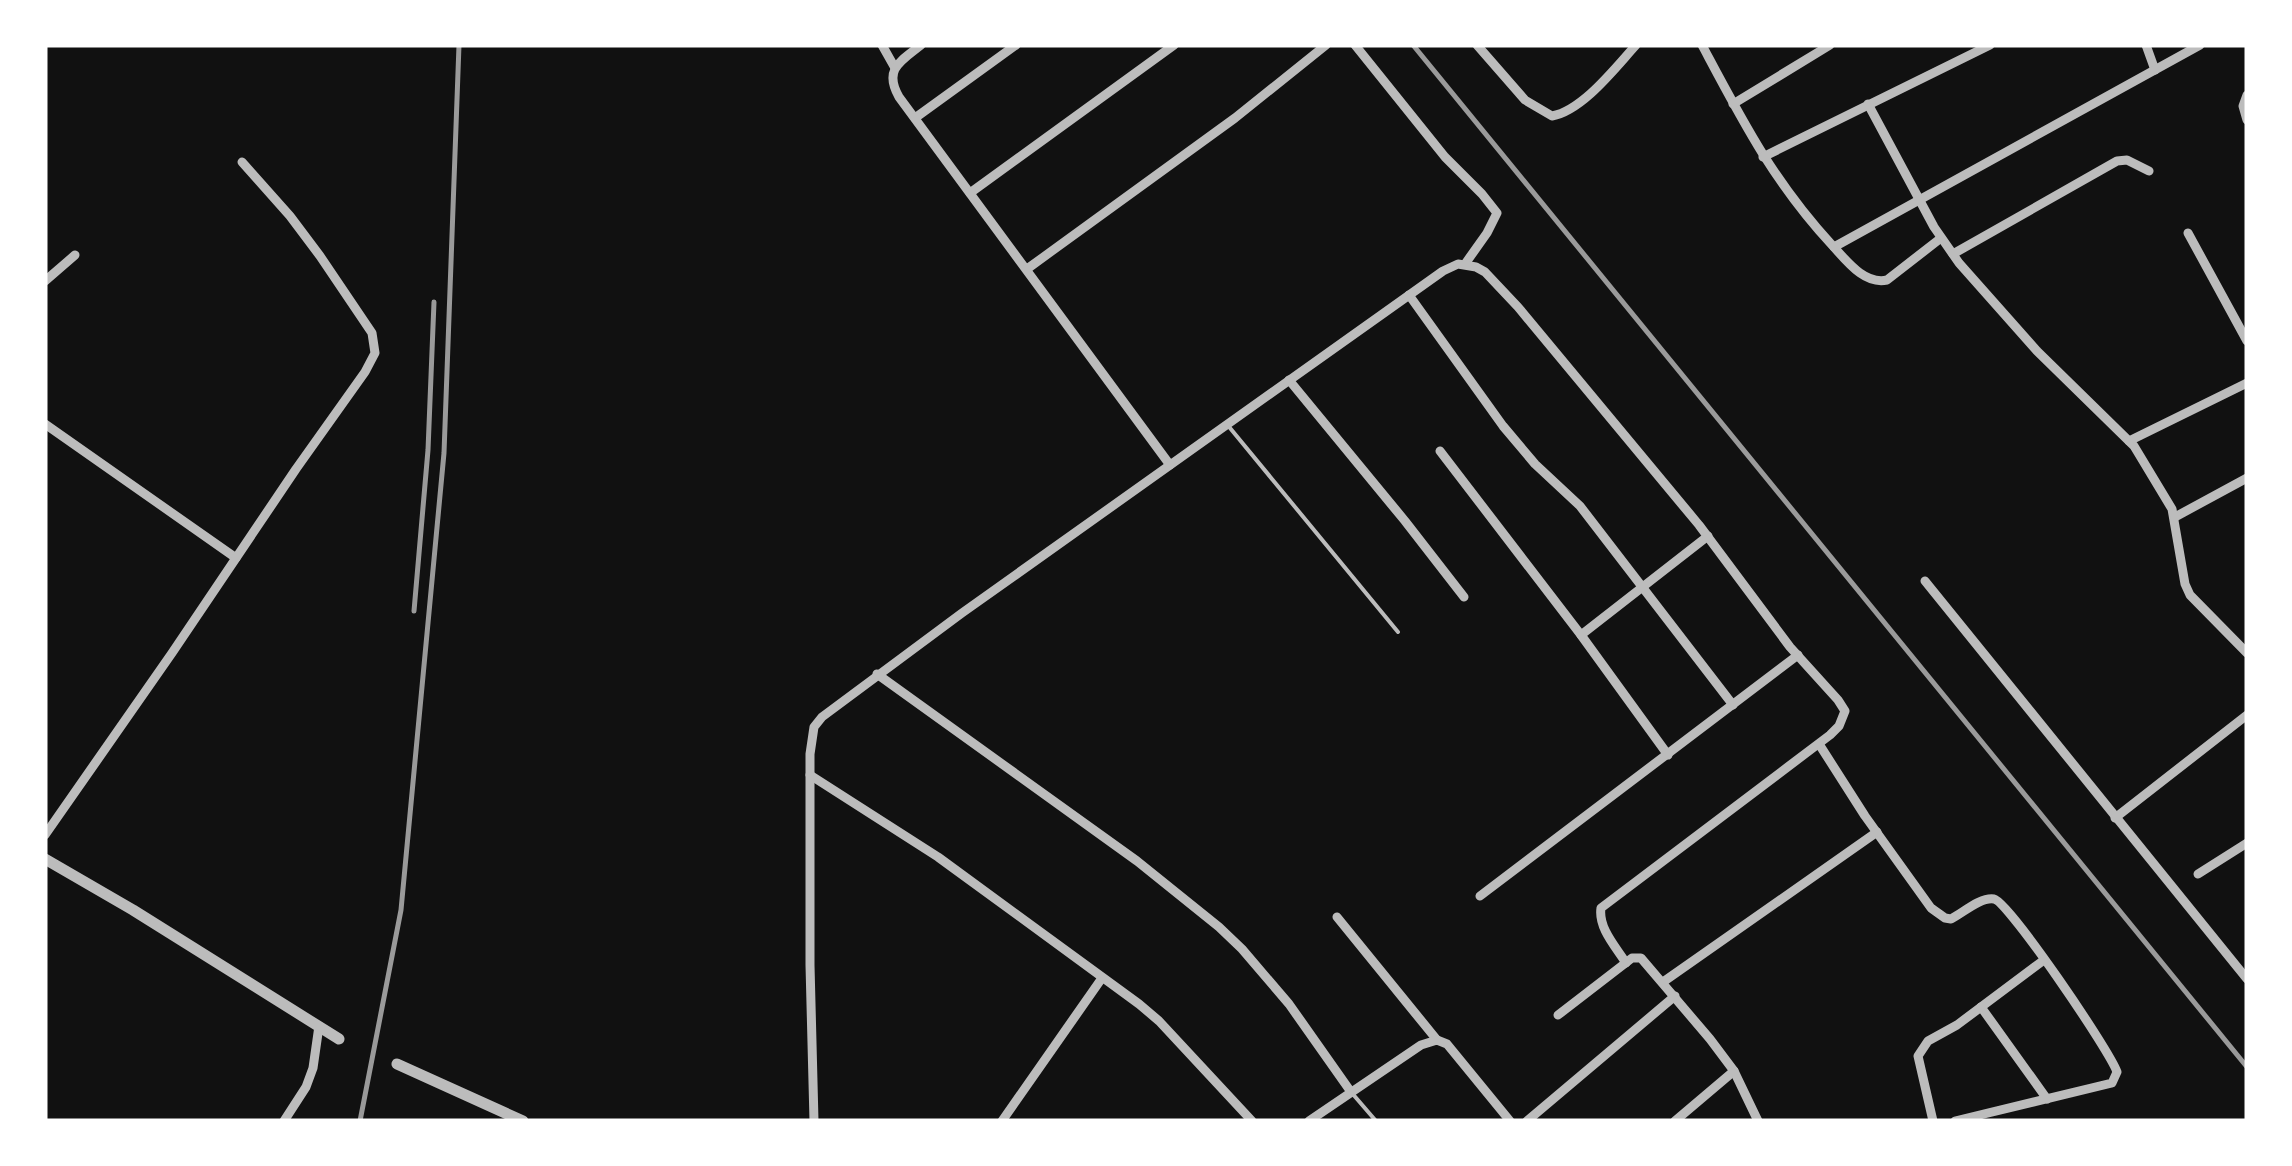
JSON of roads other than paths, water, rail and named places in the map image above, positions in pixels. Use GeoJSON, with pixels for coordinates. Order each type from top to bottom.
{"type":"FeatureCollection","features":[{"type":"Feature","properties":{"kind":"street"},"geometry":{"type":"LineString","coordinates":[[882,45],[895,68]]}},
{"type":"Feature","properties":{"kind":"street"},"geometry":{"type":"LineString","coordinates":[[921,45],[895,68],[894,88],[1170,464]]}},
{"type":"Feature","properties":{"kind":"street"},"geometry":{"type":"LineString","coordinates":[[914,118],[1016,45]]}},
{"type":"Feature","properties":{"kind":"street"},"geometry":{"type":"LineString","coordinates":[[970,193],[1174,45]]}},
{"type":"Feature","properties":{"kind":"street"},"geometry":{"type":"LineString","coordinates":[[1027,270],[1235,118],[1326,45]]}},
{"type":"Feature","properties":{"kind":"street"},"geometry":{"type":"LineString","coordinates":[[1355,45],[1445,157],[1497,213],[1465,264]]}},
{"type":"Feature","properties":{"kind":"street"},"geometry":{"type":"LineString","coordinates":[[1477,45],[1525,100],[1552,116],[1580,102],[1636,45]]}},
{"type":"Feature","properties":{"kind":"street"},"geometry":{"type":"LineString","coordinates":[[1702,45],[1762,156],[1802,212],[1854,268],[1880,282],[1941,238]]}},
{"type":"Feature","properties":{"kind":"street"},"geometry":{"type":"LineString","coordinates":[[1733,104],[1830,45]]}},
{"type":"Feature","properties":{"kind":"street"},"geometry":{"type":"LineString","coordinates":[[1762,156],[1990,45]]}},
{"type":"Feature","properties":{"kind":"street"},"geometry":{"type":"LineString","coordinates":[[2146,45],[2155,70]]}},
{"type":"Feature","properties":{"kind":"street"},"geometry":{"type":"LineString","coordinates":[[1834,248],[2200,45]]}},
{"type":"Feature","properties":{"kind":"street"},"geometry":{"type":"LineString","coordinates":[[2247,95],[2243,106],[2247,120]]}},
{"type":"Feature","properties":{"kind":"street"},"geometry":{"type":"LineString","coordinates":[[1868,104],[1953,254],[2038,350],[2129,441],[2175,517],[2184,584],[2190,595],[2247,652]]}},
{"type":"Feature","properties":{"kind":"street"},"geometry":{"type":"LineString","coordinates":[[1953,254],[2117,161],[2127,160],[2149,172]]}},
{"type":"Feature","properties":{"kind":"street"},"geometry":{"type":"LineString","coordinates":[[45,835],[366,372],[375,353],[372,333],[320,256],[242,162]]}},
{"type":"Feature","properties":{"kind":"street"},"geometry":{"type":"LineString","coordinates":[[2188,233],[2247,340]]}},
{"type":"Feature","properties":{"kind":"street"},"geometry":{"type":"LineString","coordinates":[[45,281],[74,255]]}},
{"type":"Feature","properties":{"kind":"street"},"geometry":{"type":"LineString","coordinates":[[814,1121],[809,948],[814,727],[834,706],[1170,464],[1458,264],[1486,272],[1518,306],[1708,536],[1845,711],[1839,726],[1818,744],[1601,908],[1602,925],[1626,963]]}},
{"type":"Feature","properties":{"kind":"street"},"geometry":{"type":"LineString","coordinates":[[1409,295],[1510,435],[1534,464],[1580,506],[1734,705]]}},
{"type":"Feature","properties":{"kind":"street"},"geometry":{"type":"LineString","coordinates":[[1289,380],[1464,596]]}},
{"type":"Feature","properties":{"kind":"street"},"geometry":{"type":"LineString","coordinates":[[2129,441],[2247,383]]}},
{"type":"Feature","properties":{"kind":"street"},"geometry":{"type":"LineString","coordinates":[[45,424],[236,558]]}},
{"type":"Feature","properties":{"kind":"street"},"geometry":{"type":"LineString","coordinates":[[1440,450],[1668,755]]}},
{"type":"Feature","properties":{"kind":"street"},"geometry":{"type":"LineString","coordinates":[[2175,517],[2247,478]]}},
{"type":"Feature","properties":{"kind":"street"},"geometry":{"type":"LineString","coordinates":[[1581,635],[1708,536]]}},
{"type":"Feature","properties":{"kind":"street"},"geometry":{"type":"LineString","coordinates":[[1925,581],[2116,818],[2243,966],[2247,979]]}},
{"type":"Feature","properties":{"kind":"street"},"geometry":{"type":"LineString","coordinates":[[1480,896],[1798,655]]}},
{"type":"Feature","properties":{"kind":"street"},"geometry":{"type":"LineString","coordinates":[[878,674],[1137,860],[1218,926],[1289,1004],[1351,1092]]}},
{"type":"Feature","properties":{"kind":"street"},"geometry":{"type":"LineString","coordinates":[[2116,818],[2247,715]]}},
{"type":"Feature","properties":{"kind":"street"},"geometry":{"type":"LineString","coordinates":[[1818,744],[1932,908],[1951,919],[1987,900],[2002,902],[2096,1034],[2117,1072],[2112,1082],[1954,1121]]}},
{"type":"Feature","properties":{"kind":"street"},"geometry":{"type":"LineString","coordinates":[[810,775],[938,857],[1159,1021],[1252,1121]]}},
{"type":"Feature","properties":{"kind":"street"},"geometry":{"type":"LineString","coordinates":[[1663,982],[1876,832]]}},
{"type":"Feature","properties":{"kind":"street"},"geometry":{"type":"LineString","coordinates":[[2198,874],[2247,843]]}},
{"type":"Feature","properties":{"kind":"street"},"geometry":{"type":"LineString","coordinates":[[45,859],[339,1039]]}},
{"type":"Feature","properties":{"kind":"street"},"geometry":{"type":"LineString","coordinates":[[1338,918],[1437,1040],[1446,1044],[1510,1121]]}},
{"type":"Feature","properties":{"kind":"street"},"geometry":{"type":"LineString","coordinates":[[1558,1015],[1632,958],[1641,958],[1734,1070],[1758,1121]]}},
{"type":"Feature","properties":{"kind":"street"},"geometry":{"type":"LineString","coordinates":[[1933,1121],[1918,1056],[1928,1041],[1957,1025],[2044,960]]}},
{"type":"Feature","properties":{"kind":"street"},"geometry":{"type":"LineString","coordinates":[[1002,1121],[1102,978]]}},
{"type":"Feature","properties":{"kind":"street"},"geometry":{"type":"LineString","coordinates":[[1527,1121],[1675,996]]}},
{"type":"Feature","properties":{"kind":"street"},"geometry":{"type":"LineString","coordinates":[[1982,1007],[2047,1099]]}},
{"type":"Feature","properties":{"kind":"street"},"geometry":{"type":"LineString","coordinates":[[284,1121],[313,1068],[319,1026]]}},
{"type":"Feature","properties":{"kind":"street"},"geometry":{"type":"LineString","coordinates":[[1309,1121],[1421,1044],[1437,1040]]}},
{"type":"Feature","properties":{"kind":"street"},"geometry":{"type":"LineString","coordinates":[[397,1064],[522,1121]]}},
{"type":"Feature","properties":{"kind":"street"},"geometry":{"type":"LineString","coordinates":[[1675,1121],[1734,1070]]}},
{"type":"Feature","properties":{"kind":"lane"},"geometry":{"type":"LineString","coordinates":[[1226,424],[1398,632]]}},
{"type":"Feature","properties":{"kind":"lane"},"geometry":{"type":"LineString","coordinates":[[1351,1092],[1376,1121]]}},
{"type":"Feature","properties":{"kind":"railway"},"geometry":{"type":"LineString","coordinates":[[360,1121],[401,910],[444,453],[459,45]]}},
{"type":"Feature","properties":{"kind":"railway"},"geometry":{"type":"LineString","coordinates":[[1413,45],[2247,1067]]}},
{"type":"Feature","properties":{"kind":"railway"},"geometry":{"type":"LineString","coordinates":[[414,611],[428,450],[434,302]]}}]}
